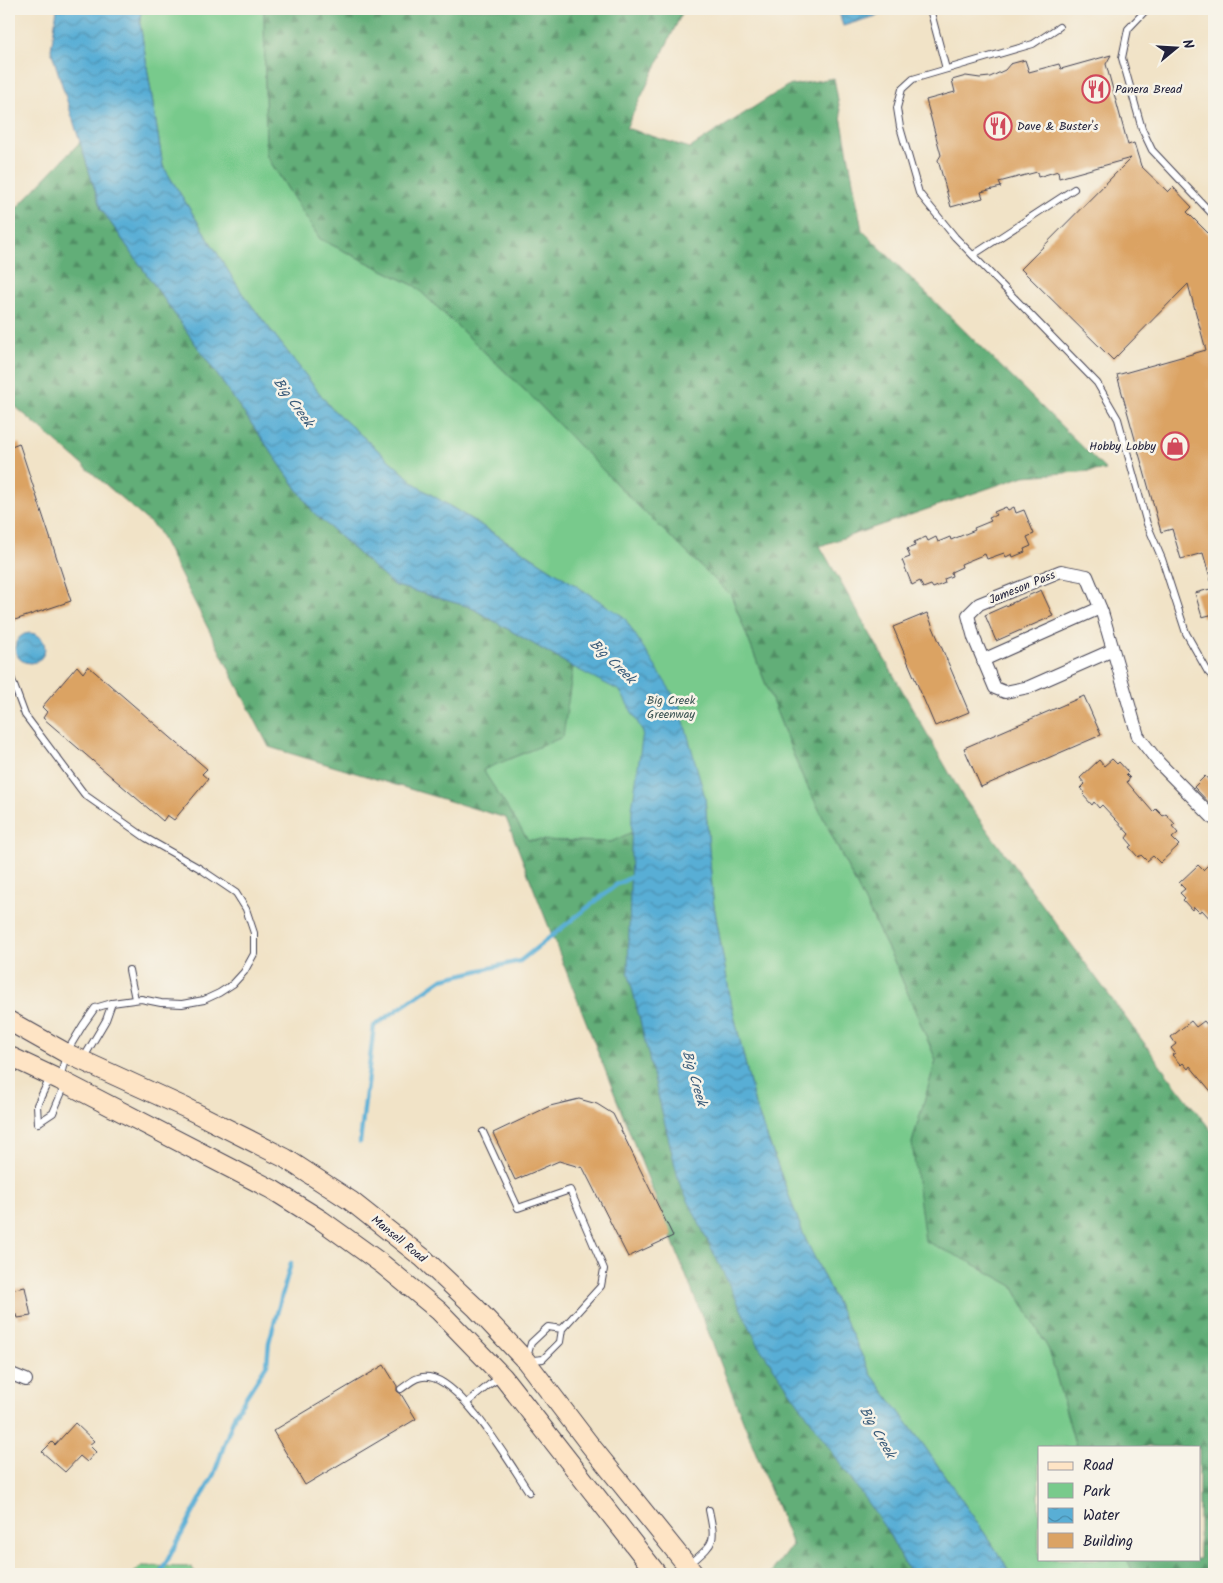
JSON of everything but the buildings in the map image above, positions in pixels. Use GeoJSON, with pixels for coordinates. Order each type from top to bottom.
{"type":"FeatureCollection","features":[{"type":"Feature","properties":{"kind":"main road","name":"Mansell Road"},"geometry":{"type":"LineString","coordinates":[[9,1021],[74,1057],[186,1108],[277,1154],[351,1202],[423,1258],[476,1307],[526,1361],[590,1445],[691,1570]]}},
{"type":"Feature","properties":{"kind":"main road"},"geometry":{"type":"LineString","coordinates":[[9,1056],[60,1080],[272,1190],[321,1220],[382,1264],[439,1311],[503,1377],[657,1574]]}},
{"type":"Feature","properties":{"kind":"main road"},"geometry":{"type":"LineString","coordinates":[[503,1377],[526,1361]]}},
{"type":"Feature","properties":{"kind":"street","name":"Jameson Pass"},"geometry":{"type":"LineString","coordinates":[[1113,650],[1028,687],[1005,692],[995,688],[974,638],[968,615],[979,604],[1061,571],[1087,576],[1100,608],[1113,650],[1138,736],[1160,763],[1214,819]]}},
{"type":"Feature","properties":{"kind":"street"},"geometry":{"type":"LineString","coordinates":[[983,660],[1100,608]]}},
{"type":"Feature","properties":{"kind":"street"},"geometry":{"type":"LineString","coordinates":[[9,1373],[26,1380]]}},
{"type":"Feature","properties":{"kind":"lane"},"geometry":{"type":"LineString","coordinates":[[930,9],[946,70]]}},
{"type":"Feature","properties":{"kind":"lane"},"geometry":{"type":"LineString","coordinates":[[1147,9],[1128,28],[1122,58],[1142,129],[1152,150],[1214,216]]}},
{"type":"Feature","properties":{"kind":"lane"},"geometry":{"type":"LineString","coordinates":[[1059,28],[1034,44],[913,79],[902,88],[897,108],[900,127],[919,194],[954,237],[1084,369],[1102,390],[1118,419],[1147,524],[1162,559],[1186,633],[1208,672],[1214,678]]}},
{"type":"Feature","properties":{"kind":"lane"},"geometry":{"type":"LineString","coordinates":[[973,255],[1074,189]]}},
{"type":"Feature","properties":{"kind":"lane"},"geometry":{"type":"LineString","coordinates":[[9,672],[25,715],[85,795],[146,838],[199,868],[236,893],[246,909],[254,933],[254,954],[244,972],[233,984],[204,1000],[161,1003],[135,999],[112,1002],[95,1008],[83,1024],[74,1057]]}},
{"type":"Feature","properties":{"kind":"lane"},"geometry":{"type":"LineString","coordinates":[[129,970],[135,999]]}},
{"type":"Feature","properties":{"kind":"lane"},"geometry":{"type":"LineString","coordinates":[[60,1080],[47,1084],[37,1105],[38,1124],[53,1113],[62,1092],[60,1080],[74,1057],[106,1020],[112,1002]]}},
{"type":"Feature","properties":{"kind":"lane"},"geometry":{"type":"LineString","coordinates":[[483,1132],[518,1208],[570,1190],[604,1268],[600,1286],[562,1329],[560,1342],[542,1359],[526,1361],[531,1343],[548,1328],[562,1329]]}},
{"type":"Feature","properties":{"kind":"lane"},"geometry":{"type":"LineString","coordinates":[[401,1389],[416,1378],[429,1377],[456,1392],[467,1403],[529,1492]]}},
{"type":"Feature","properties":{"kind":"lane"},"geometry":{"type":"LineString","coordinates":[[467,1403],[490,1384],[503,1377]]}},
{"type":"Feature","properties":{"kind":"lane"},"geometry":{"type":"LineString","coordinates":[[691,1570],[709,1547],[714,1536],[709,1510]]}},
{"type":"Feature","properties":{"kind":"green space","name":"Big Creek Greenway"},"geometry":{"type":"Polygon","coordinates":[[[141,9],[264,9],[266,155],[320,239],[415,286],[533,398],[632,500],[731,595],[799,769],[895,963],[936,1060],[912,1143],[972,1263],[1013,1286],[1049,1350],[1076,1446],[1038,1446],[1038,1560],[1127,1560],[1134,1574],[1010,1574],[1003,1560],[925,1447],[871,1374],[804,1236],[755,1105],[731,1002],[713,900],[705,797],[611,842],[528,840],[482,769],[562,737],[573,667],[624,617],[419,487],[331,408],[242,293],[163,166],[140,23],[141,9]]]}},
{"type":"Feature","properties":{"kind":"green space"},"geometry":{"type":"Polygon","coordinates":[[[264,9],[684,9],[626,128],[690,148],[787,86],[834,78],[862,230],[1106,470],[1024,476],[820,546],[963,797],[1170,1078],[1214,1134],[1214,1574],[1134,1574],[1127,1560],[1200,1560],[1200,1446],[1076,1446],[1049,1350],[1013,1286],[972,1263],[925,1241],[912,1143],[936,1060],[895,963],[799,769],[731,595],[632,500],[533,398],[415,286],[320,239],[266,155],[264,9]]]}},
{"type":"Feature","properties":{"kind":"green space"},"geometry":{"type":"Polygon","coordinates":[[[80,142],[101,209],[314,513],[393,585],[470,607],[573,667],[563,737],[483,770],[528,840],[611,842],[632,832],[888,1532],[910,1574],[770,1574],[792,1545],[506,818],[269,747],[157,529],[9,401],[9,216],[80,142]]]}},
{"type":"Feature","properties":{"kind":"green space"},"geometry":{"type":"Polygon","coordinates":[[[142,1566],[191,1567],[197,1574],[132,1574],[142,1566]]]}},
{"type":"Feature","properties":{"kind":"water","name":"Big Creek"},"geometry":{"type":"Polygon","coordinates":[[[57,9],[141,9],[140,23],[163,166],[242,293],[331,408],[419,487],[624,617],[679,704],[705,797],[713,900],[731,1002],[755,1105],[804,1236],[871,1374],[925,1447],[1003,1560],[1010,1574],[910,1574],[888,1532],[760,1348],[679,1182],[628,971],[632,809],[643,732],[620,691],[573,667],[470,607],[393,585],[314,513],[101,209],[51,50],[57,9]]]}},
{"type":"Feature","properties":{"kind":"water"},"geometry":{"type":"Polygon","coordinates":[[[838,9],[885,9],[886,13],[843,26],[838,9]]]}},
{"type":"Feature","properties":{"kind":"water"},"geometry":{"type":"Polygon","coordinates":[[[30,633],[41,637],[45,648],[41,659],[30,663],[19,659],[15,648],[19,637],[30,633]]]}},
{"type":"Feature","properties":{"kind":"waterway"},"geometry":{"type":"LineString","coordinates":[[360,1142],[374,1026],[442,979],[520,961],[616,885],[635,875]]}},
{"type":"Feature","properties":{"kind":"waterway"},"geometry":{"type":"LineString","coordinates":[[160,1574],[214,1474],[235,1414],[267,1364],[269,1342],[291,1263]]}},
{"type":"Feature","properties":{"kind":"place","name":"Panera Bread"},"geometry":{"type":"Point","coordinates":[1096,89]}},
{"type":"Feature","properties":{"kind":"place","name":"Dave & Buster's"},"geometry":{"type":"Point","coordinates":[998,126]}},
{"type":"Feature","properties":{"kind":"place","name":"Hobby Lobby"},"geometry":{"type":"Point","coordinates":[1175,446]}}]}
